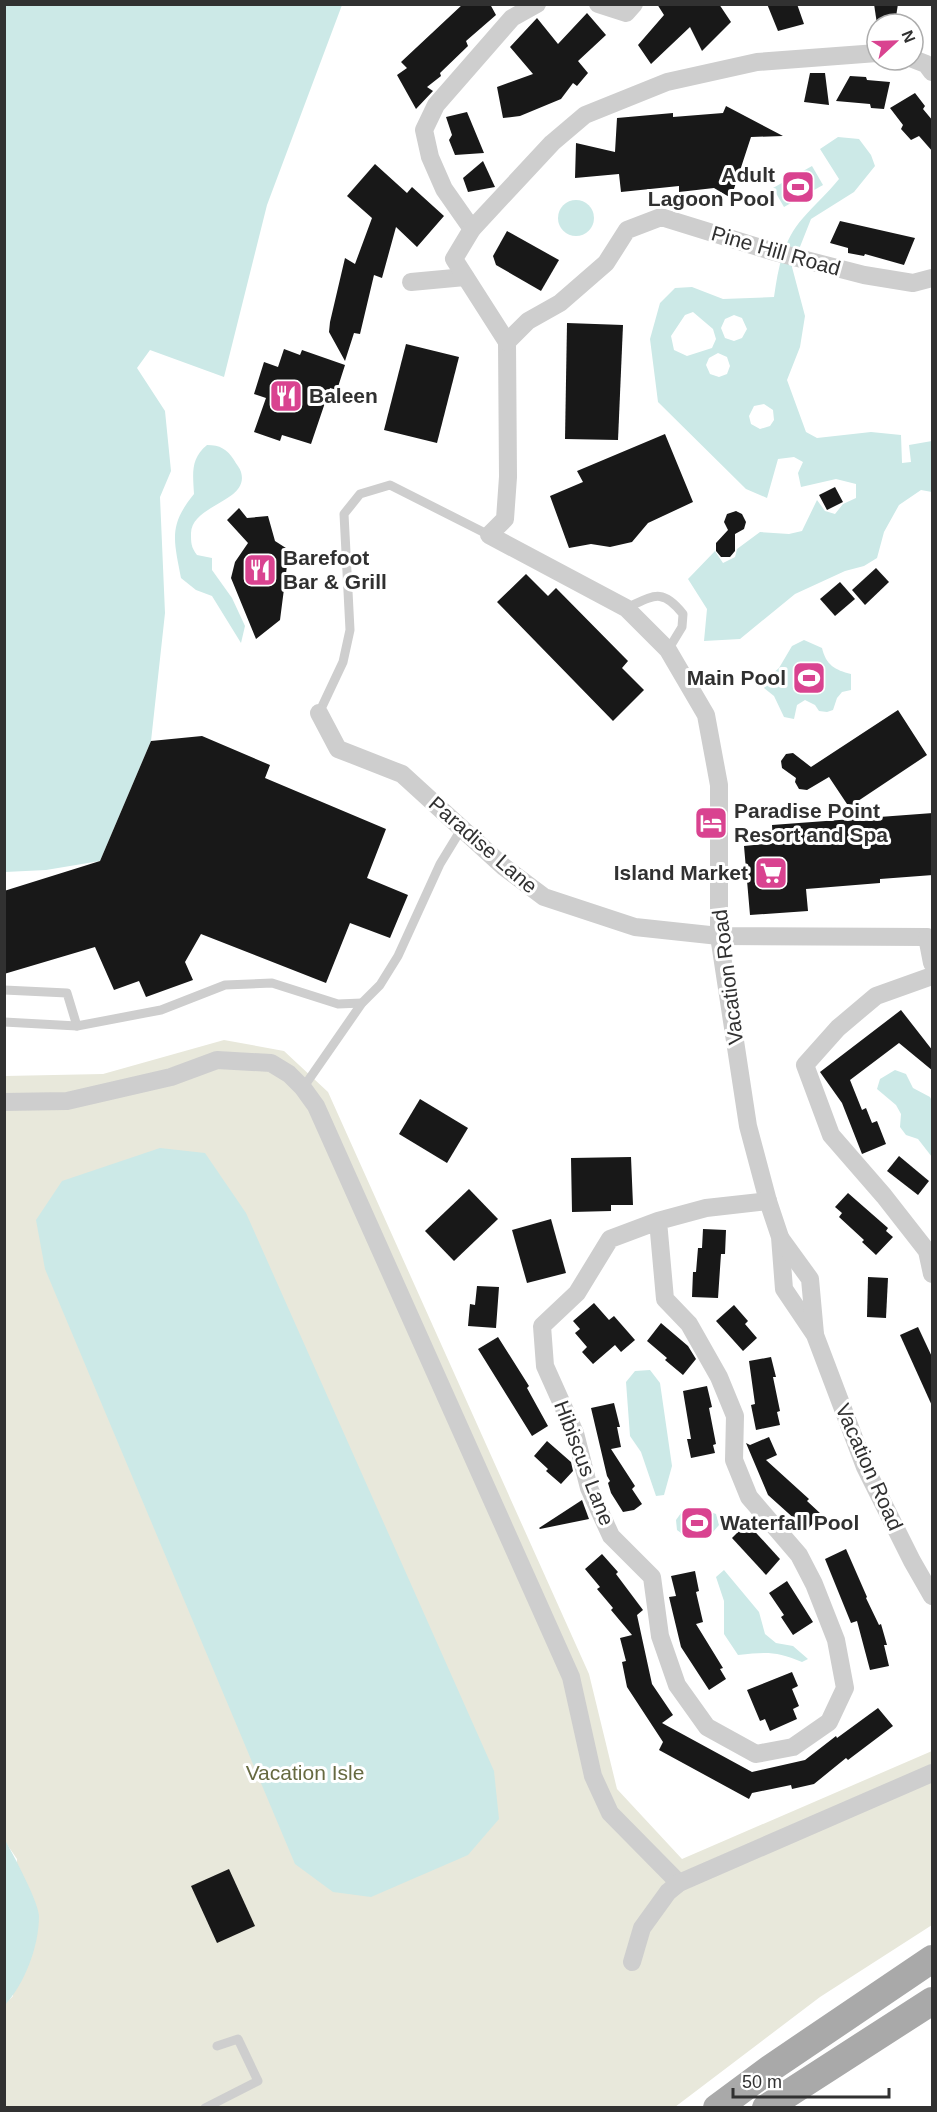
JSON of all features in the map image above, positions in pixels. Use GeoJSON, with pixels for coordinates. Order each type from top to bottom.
{"type":"FeatureCollection","features":[{"type":"Feature","properties":{"kind":"main road"},"geometry":{"type":"LineString","coordinates":[[717,2108],[771,2068],[933,1959]]}},
{"type":"Feature","properties":{"kind":"main road"},"geometry":{"type":"LineString","coordinates":[[766,2108],[933,2001]]}},
{"type":"Feature","properties":{"kind":"street"},"geometry":{"type":"LineString","coordinates":[[472,229],[444,189],[430,157],[424,130],[436,105],[512,18],[537,4]]}},
{"type":"Feature","properties":{"kind":"street"},"geometry":{"type":"LineString","coordinates":[[598,4],[626,13],[634,4]]}},
{"type":"Feature","properties":{"kind":"street"},"geometry":{"type":"LineString","coordinates":[[489,535],[505,519],[508,477],[507,342],[454,259],[472,229],[552,142],[585,115],[667,82],[757,62],[865,54]]}},
{"type":"Feature","properties":{"kind":"street","name":"Pine Hill Road"},"geometry":{"type":"LineString","coordinates":[[507,342],[528,321],[560,303],[606,263],[627,230],[661,217],[771,251],[864,275],[913,283],[933,278]]}},
{"type":"Feature","properties":{"kind":"street"},"geometry":{"type":"LineString","coordinates":[[411,282],[465,276]]}},
{"type":"Feature","properties":{"kind":"street","name":"Vacation Road"},"geometry":{"type":"LineString","coordinates":[[489,535],[626,608],[668,650],[706,715],[719,785],[719,936],[748,1126],[780,1237],[784,1289],[815,1335],[865,1467],[912,1561],[933,1596]]}},
{"type":"Feature","properties":{"kind":"street","name":"Paradise Lane"},"geometry":{"type":"LineString","coordinates":[[319,713],[338,748],[402,774],[504,867],[544,897],[635,927],[719,936],[930,932]]}},
{"type":"Feature","properties":{"kind":"street"},"geometry":{"type":"LineString","coordinates":[[930,932],[933,963]]}},
{"type":"Feature","properties":{"kind":"street"},"geometry":{"type":"LineString","coordinates":[[933,976],[876,996],[838,1028],[805,1065],[831,1135],[884,1196],[927,1251],[933,1274]]}},
{"type":"Feature","properties":{"kind":"street"},"geometry":{"type":"LineString","coordinates":[[4,1102],[67,1101],[171,1077],[217,1060],[271,1063],[289,1074],[303,1088],[316,1106],[571,1677],[592,1776],[610,1813],[679,1883]]}},
{"type":"Feature","properties":{"kind":"street","name":"Hibiscus Lane"},"geometry":{"type":"LineString","coordinates":[[658,1221],[665,1299],[689,1324],[719,1377],[735,1416],[734,1460],[749,1497],[799,1555],[814,1584],[836,1640],[845,1688],[829,1722],[793,1747],[756,1754],[707,1727],[677,1685],[660,1636],[652,1577],[611,1536],[589,1488],[575,1433],[545,1366],[542,1326],[578,1293],[610,1239],[658,1221],[706,1208],[768,1201]]}},
{"type":"Feature","properties":{"kind":"street","name":"Vacation Road"},"geometry":{"type":"LineString","coordinates":[[780,1237],[810,1279],[815,1335]]}},
{"type":"Feature","properties":{"kind":"street"},"geometry":{"type":"LineString","coordinates":[[632,1962],[642,1929],[668,1892],[679,1883],[933,1773]]}},
{"type":"Feature","properties":{"kind":"lane"},"geometry":{"type":"LineString","coordinates":[[319,713],[342,662],[350,630],[344,514],[360,494],[390,485],[489,535]]}},
{"type":"Feature","properties":{"kind":"lane"},"geometry":{"type":"LineString","coordinates":[[626,608],[655,596],[672,600],[683,614],[682,627],[668,650]]}},
{"type":"Feature","properties":{"kind":"lane"},"geometry":{"type":"LineString","coordinates":[[303,1088],[362,1003],[380,985],[398,956],[440,864],[462,828]]}},
{"type":"Feature","properties":{"kind":"lane"},"geometry":{"type":"LineString","coordinates":[[4,1022],[77,1026],[161,1010],[225,985],[272,982],[338,1004],[362,1003]]}},
{"type":"Feature","properties":{"kind":"lane"},"geometry":{"type":"LineString","coordinates":[[4,990],[67,993],[77,1026]]}},
{"type":"Feature","properties":{"kind":"lane"},"geometry":{"type":"LineString","coordinates":[[205,2108],[258,2081],[238,2039],[216,2046]]}},
{"type":"Feature","properties":{"kind":"green space","name":"Vacation Isle"},"geometry":{"type":"Polygon","coordinates":[[[224,1040],[284,1051],[328,1092],[589,1674],[617,1789],[682,1859],[932,1751],[932,1925],[820,1997],[675,2107],[5,2107],[4,2005],[13,1996],[17,1859],[4,1840],[5,1076],[103,1074],[224,1040]]]}},
{"type":"Feature","properties":{"kind":"water"},"geometry":{"type":"Polygon","coordinates":[[[4,5],[342,5],[267,205],[224,377],[150,350],[137,368],[165,411],[171,471],[160,497],[165,613],[151,741],[100,861],[46,870],[5,872],[4,5]]]}},
{"type":"Feature","properties":{"kind":"water"},"geometry":{"type":"Polygon","coordinates":[[[838,137],[859,139],[871,155],[875,166],[854,192],[811,219],[792,267],[805,316],[800,347],[787,380],[806,432],[817,438],[871,432],[901,435],[902,463],[911,462],[909,445],[932,441],[932,492],[921,490],[899,505],[884,532],[877,558],[864,566],[845,571],[795,594],[740,639],[704,641],[707,609],[688,579],[715,551],[723,563],[735,557],[737,549],[760,532],[789,534],[802,531],[817,500],[825,511],[835,514],[843,504],[856,498],[856,484],[836,479],[801,487],[798,473],[803,462],[794,457],[778,459],[767,498],[746,489],[658,402],[650,339],[660,303],[675,288],[692,287],[723,299],[774,297],[786,245],[803,218],[839,179],[820,149],[838,137]],[[693,312],[685,315],[671,336],[674,350],[687,356],[712,348],[716,339],[713,329],[693,312]],[[734,315],[725,319],[721,328],[725,338],[734,341],[742,338],[747,329],[742,318],[734,315]],[[718,353],[709,358],[706,365],[710,374],[719,377],[727,374],[730,366],[727,357],[718,353]],[[764,404],[754,406],[749,416],[751,424],[760,429],[770,426],[774,420],[773,410],[764,404]]]}},
{"type":"Feature","properties":{"kind":"water","name":"Adult Lagoon Pool"},"geometry":{"type":"Polygon","coordinates":[[[812,166],[823,185],[784,207],[773,188],[812,166]]]}},
{"type":"Feature","properties":{"kind":"water"},"geometry":{"type":"Polygon","coordinates":[[[576,200],[589,205],[594,218],[589,231],[576,236],[563,231],[558,218],[563,205],[576,200]]]}},
{"type":"Feature","properties":{"kind":"water"},"geometry":{"type":"Polygon","coordinates":[[[207,445],[223,448],[229,453],[240,470],[241,482],[237,490],[229,497],[201,515],[194,523],[191,542],[197,555],[212,558],[212,570],[232,598],[245,626],[241,643],[212,596],[196,590],[181,578],[176,553],[175,534],[180,515],[194,494],[195,461],[207,445]]]}},
{"type":"Feature","properties":{"kind":"water","name":"Main Pool"},"geometry":{"type":"Polygon","coordinates":[[[804,640],[822,648],[826,659],[832,666],[851,674],[851,690],[842,692],[833,710],[827,712],[819,711],[815,705],[805,700],[797,705],[794,719],[784,717],[774,696],[764,688],[765,680],[779,668],[792,646],[804,640]]]}},
{"type":"Feature","properties":{"kind":"water"},"geometry":{"type":"Polygon","coordinates":[[[895,1070],[906,1074],[913,1088],[930,1097],[932,1101],[932,1157],[918,1139],[906,1135],[900,1127],[901,1114],[896,1105],[877,1089],[880,1079],[895,1070]]]}},
{"type":"Feature","properties":{"kind":"water"},"geometry":{"type":"Polygon","coordinates":[[[160,1148],[205,1153],[246,1213],[494,1771],[499,1819],[468,1855],[371,1897],[333,1892],[295,1864],[45,1269],[36,1220],[62,1181],[160,1148]]]}},
{"type":"Feature","properties":{"kind":"water"},"geometry":{"type":"Polygon","coordinates":[[[650,1370],[660,1383],[672,1466],[664,1495],[656,1496],[641,1452],[630,1436],[626,1382],[635,1371],[650,1370]]]}},
{"type":"Feature","properties":{"kind":"water","name":"Waterfall Pool"},"geometry":{"type":"Polygon","coordinates":[[[705,1510],[716,1514],[719,1525],[713,1532],[688,1536],[677,1530],[676,1520],[681,1513],[705,1510]]]}},
{"type":"Feature","properties":{"kind":"water"},"geometry":{"type":"Polygon","coordinates":[[[724,1570],[759,1612],[765,1634],[776,1643],[793,1646],[808,1659],[802,1662],[771,1653],[738,1655],[724,1634],[724,1601],[716,1577],[724,1570]]]}},
{"type":"Feature","properties":{"kind":"water"},"geometry":{"type":"Polygon","coordinates":[[[5,1840],[30,1889],[39,1916],[34,1952],[30,1963],[19,1986],[5,2005],[5,1840]]]}},
{"type":"Feature","properties":{"kind":"building"},"geometry":{"type":"Polygon","coordinates":[[[463,4],[490,4],[496,15],[466,41],[468,46],[440,73],[441,76],[427,87],[433,91],[416,109],[397,75],[407,68],[401,62],[463,4]]]}},
{"type":"Feature","properties":{"kind":"building"},"geometry":{"type":"Polygon","coordinates":[[[657,4],[719,4],[731,22],[702,51],[690,27],[651,64],[638,45],[664,15],[657,4]]]}},
{"type":"Feature","properties":{"kind":"building"},"geometry":{"type":"Polygon","coordinates":[[[767,4],[797,4],[804,24],[778,31],[767,4]]]}},
{"type":"Feature","properties":{"kind":"building"},"geometry":{"type":"Polygon","coordinates":[[[874,4],[898,4],[897,12],[875,12],[874,4]]]}},
{"type":"Feature","properties":{"kind":"building"},"geometry":{"type":"Polygon","coordinates":[[[587,13],[606,35],[578,61],[588,73],[577,86],[573,83],[561,99],[520,116],[503,118],[497,87],[533,74],[510,47],[537,18],[558,44],[587,13]]]}},
{"type":"Feature","properties":{"kind":"building"},"geometry":{"type":"Polygon","coordinates":[[[810,73],[825,73],[829,105],[804,102],[810,73]]]}},
{"type":"Feature","properties":{"kind":"building"},"geometry":{"type":"Polygon","coordinates":[[[850,76],[890,82],[884,109],[871,108],[870,104],[836,101],[850,76]]]}},
{"type":"Feature","properties":{"kind":"building"},"geometry":{"type":"Polygon","coordinates":[[[915,93],[925,106],[923,109],[933,121],[933,152],[919,136],[911,140],[901,129],[903,125],[890,108],[915,93]]]}},
{"type":"Feature","properties":{"kind":"building"},"geometry":{"type":"Polygon","coordinates":[[[726,106],[783,136],[751,137],[731,198],[714,188],[679,192],[679,186],[621,192],[619,174],[575,178],[576,143],[615,152],[617,118],[673,113],[673,117],[723,113],[726,106]]]}},
{"type":"Feature","properties":{"kind":"building"},"geometry":{"type":"Polygon","coordinates":[[[467,112],[484,153],[455,155],[449,140],[452,135],[446,117],[467,112]]]}},
{"type":"Feature","properties":{"kind":"building"},"geometry":{"type":"Polygon","coordinates":[[[483,161],[495,187],[468,192],[463,178],[483,161]]]}},
{"type":"Feature","properties":{"kind":"building"},"geometry":{"type":"Polygon","coordinates":[[[375,164],[407,193],[412,187],[444,216],[417,247],[396,227],[382,278],[374,275],[360,334],[354,333],[345,361],[329,332],[330,322],[345,258],[355,264],[372,218],[347,196],[375,164]]]}},
{"type":"Feature","properties":{"kind":"building"},"geometry":{"type":"Polygon","coordinates":[[[840,221],[915,238],[904,265],[865,254],[864,256],[848,253],[848,248],[830,243],[840,221]]]}},
{"type":"Feature","properties":{"kind":"building"},"geometry":{"type":"Polygon","coordinates":[[[507,231],[559,260],[541,291],[496,265],[493,256],[507,231]]]}},
{"type":"Feature","properties":{"kind":"building"},"geometry":{"type":"Polygon","coordinates":[[[567,323],[623,325],[618,440],[565,439],[567,323]]]}},
{"type":"Feature","properties":{"kind":"building"},"geometry":{"type":"Polygon","coordinates":[[[406,344],[459,357],[437,443],[384,430],[406,344]]]}},
{"type":"Feature","properties":{"kind":"building","name":"Baleen"},"geometry":{"type":"Polygon","coordinates":[[[284,349],[300,355],[302,350],[345,365],[337,390],[330,388],[311,444],[282,435],[280,441],[254,432],[266,398],[254,394],[264,362],[278,367],[284,349]]]}},
{"type":"Feature","properties":{"kind":"building"},"geometry":{"type":"Polygon","coordinates":[[[665,434],[693,502],[648,523],[632,542],[610,547],[591,544],[569,548],[550,496],[583,482],[577,471],[665,434]]]}},
{"type":"Feature","properties":{"kind":"building"},"geometry":{"type":"Polygon","coordinates":[[[835,487],[843,502],[827,510],[819,495],[835,487]]]}},
{"type":"Feature","properties":{"kind":"building","name":"Barefoot Bar & Grill"},"geometry":{"type":"Polygon","coordinates":[[[239,508],[247,518],[268,516],[275,541],[289,550],[280,620],[256,639],[231,578],[235,562],[248,543],[227,520],[239,508]]]}},
{"type":"Feature","properties":{"kind":"building"},"geometry":{"type":"Polygon","coordinates":[[[736,511],[742,514],[746,522],[744,529],[735,534],[735,551],[730,557],[721,557],[716,551],[716,543],[728,530],[724,522],[727,514],[736,511]]]}},
{"type":"Feature","properties":{"kind":"building"},"geometry":{"type":"Polygon","coordinates":[[[876,568],[889,582],[865,605],[852,590],[876,568]]]}},
{"type":"Feature","properties":{"kind":"building"},"geometry":{"type":"Polygon","coordinates":[[[526,574],[548,596],[556,588],[628,661],[622,668],[644,690],[613,721],[497,602],[526,574]]]}},
{"type":"Feature","properties":{"kind":"building"},"geometry":{"type":"Polygon","coordinates":[[[840,582],[855,599],[835,616],[820,599],[840,582]]]}},
{"type":"Feature","properties":{"kind":"building"},"geometry":{"type":"Polygon","coordinates":[[[898,710],[927,755],[849,807],[829,777],[807,790],[799,789],[795,782],[796,778],[782,768],[781,761],[786,754],[793,753],[811,767],[898,710]]]}},
{"type":"Feature","properties":{"kind":"building"},"geometry":{"type":"Polygon","coordinates":[[[202,736],[270,765],[265,778],[386,829],[367,878],[408,895],[390,938],[350,923],[326,983],[201,934],[185,962],[193,980],[146,997],[139,981],[114,990],[95,947],[4,974],[4,891],[100,861],[151,741],[202,736]]]}},
{"type":"Feature","properties":{"kind":"building"},"geometry":{"type":"Polygon","coordinates":[[[933,813],[933,875],[880,879],[880,883],[806,889],[808,911],[750,915],[744,846],[773,843],[772,825],[933,813]]]}},
{"type":"Feature","properties":{"kind":"building"},"geometry":{"type":"Polygon","coordinates":[[[901,1010],[933,1051],[933,1071],[899,1043],[850,1080],[862,1110],[866,1108],[872,1123],[877,1121],[886,1144],[862,1154],[842,1103],[820,1072],[901,1010]]]}},
{"type":"Feature","properties":{"kind":"building"},"geometry":{"type":"Polygon","coordinates":[[[420,1099],[468,1128],[447,1163],[399,1134],[420,1099]]]}},
{"type":"Feature","properties":{"kind":"building"},"geometry":{"type":"Polygon","coordinates":[[[899,1156],[929,1181],[918,1195],[887,1171],[899,1156]]]}},
{"type":"Feature","properties":{"kind":"building"},"geometry":{"type":"Polygon","coordinates":[[[631,1157],[633,1205],[611,1205],[611,1211],[572,1212],[571,1158],[631,1157]]]}},
{"type":"Feature","properties":{"kind":"building"},"geometry":{"type":"Polygon","coordinates":[[[469,1189],[498,1219],[454,1261],[425,1231],[469,1189]]]}},
{"type":"Feature","properties":{"kind":"building"},"geometry":{"type":"Polygon","coordinates":[[[848,1193],[888,1228],[886,1231],[893,1237],[876,1255],[862,1242],[864,1240],[839,1217],[842,1213],[835,1207],[848,1193]]]}},
{"type":"Feature","properties":{"kind":"building"},"geometry":{"type":"Polygon","coordinates":[[[551,1219],[566,1273],[527,1283],[512,1230],[551,1219]]]}},
{"type":"Feature","properties":{"kind":"building"},"geometry":{"type":"Polygon","coordinates":[[[703,1229],[726,1230],[725,1254],[721,1254],[718,1298],[692,1297],[693,1272],[696,1272],[698,1248],[702,1248],[703,1229]]]}},
{"type":"Feature","properties":{"kind":"building"},"geometry":{"type":"Polygon","coordinates":[[[868,1277],[888,1278],[886,1318],[867,1317],[868,1277]]]}},
{"type":"Feature","properties":{"kind":"building"},"geometry":{"type":"Polygon","coordinates":[[[477,1286],[499,1287],[496,1328],[468,1326],[470,1304],[475,1305],[477,1286]]]}},
{"type":"Feature","properties":{"kind":"building"},"geometry":{"type":"Polygon","coordinates":[[[594,1303],[609,1320],[614,1316],[635,1340],[621,1352],[615,1345],[593,1364],[582,1352],[587,1347],[575,1333],[580,1329],[573,1321],[594,1303]]]}},
{"type":"Feature","properties":{"kind":"building"},"geometry":{"type":"Polygon","coordinates":[[[734,1305],[748,1321],[745,1324],[757,1338],[743,1351],[716,1321],[734,1305]]]}},
{"type":"Feature","properties":{"kind":"building"},"geometry":{"type":"Polygon","coordinates":[[[661,1323],[688,1346],[696,1359],[683,1375],[647,1341],[661,1323]]]}},
{"type":"Feature","properties":{"kind":"building"},"geometry":{"type":"Polygon","coordinates":[[[918,1327],[933,1359],[933,1408],[900,1335],[918,1327]]]}},
{"type":"Feature","properties":{"kind":"building"},"geometry":{"type":"Polygon","coordinates":[[[498,1337],[529,1386],[527,1388],[548,1426],[532,1436],[478,1349],[498,1337]]]}},
{"type":"Feature","properties":{"kind":"building"},"geometry":{"type":"Polygon","coordinates":[[[771,1357],[776,1377],[773,1377],[780,1411],[777,1412],[780,1425],[756,1430],[751,1405],[755,1404],[749,1361],[771,1357]]]}},
{"type":"Feature","properties":{"kind":"building"},"geometry":{"type":"Polygon","coordinates":[[[707,1386],[712,1407],[709,1408],[716,1444],[713,1445],[715,1453],[691,1458],[687,1439],[691,1439],[683,1391],[707,1386]]]}},
{"type":"Feature","properties":{"kind":"building"},"geometry":{"type":"Polygon","coordinates":[[[614,1403],[620,1427],[617,1427],[621,1447],[611,1449],[635,1486],[632,1489],[642,1504],[634,1510],[623,1512],[611,1493],[591,1408],[614,1403]]]}},
{"type":"Feature","properties":{"kind":"building"},"geometry":{"type":"Polygon","coordinates":[[[769,1437],[777,1455],[766,1460],[809,1499],[807,1501],[821,1514],[807,1530],[768,1495],[746,1443],[750,1445],[769,1437]]]}},
{"type":"Feature","properties":{"kind":"building"},"geometry":{"type":"Polygon","coordinates":[[[547,1441],[571,1462],[573,1471],[561,1484],[534,1456],[547,1441]]]}},
{"type":"Feature","properties":{"kind":"building"},"geometry":{"type":"Polygon","coordinates":[[[582,1500],[589,1519],[539,1528],[582,1500]]]}},
{"type":"Feature","properties":{"kind":"building"},"geometry":{"type":"Polygon","coordinates":[[[747,1523],[780,1559],[766,1575],[732,1538],[747,1523]]]}},
{"type":"Feature","properties":{"kind":"building"},"geometry":{"type":"Polygon","coordinates":[[[846,1549],[866,1598],[879,1625],[881,1624],[887,1645],[884,1645],[889,1666],[870,1670],[857,1621],[851,1623],[825,1559],[846,1549]]]}},
{"type":"Feature","properties":{"kind":"building"},"geometry":{"type":"Polygon","coordinates":[[[602,1554],[618,1572],[616,1574],[643,1610],[637,1615],[652,1684],[673,1715],[662,1723],[752,1772],[805,1760],[878,1708],[893,1726],[848,1760],[846,1758],[814,1784],[792,1789],[791,1785],[752,1793],[749,1799],[659,1750],[663,1742],[627,1687],[622,1662],[626,1661],[620,1638],[632,1635],[611,1610],[613,1608],[597,1589],[600,1587],[585,1569],[602,1554]]]}},
{"type":"Feature","properties":{"kind":"building"},"geometry":{"type":"Polygon","coordinates":[[[695,1571],[699,1591],[696,1592],[703,1622],[696,1624],[723,1668],[720,1669],[726,1679],[709,1690],[681,1647],[669,1597],[676,1596],[671,1576],[695,1571]]]}},
{"type":"Feature","properties":{"kind":"building"},"geometry":{"type":"Polygon","coordinates":[[[787,1581],[813,1622],[793,1635],[781,1617],[784,1615],[769,1593],[787,1581]]]}},
{"type":"Feature","properties":{"kind":"building"},"geometry":{"type":"Polygon","coordinates":[[[792,1672],[798,1686],[792,1689],[799,1706],[793,1709],[797,1719],[770,1731],[765,1719],[760,1721],[747,1690],[792,1672]]]}},
{"type":"Feature","properties":{"kind":"building"},"geometry":{"type":"Polygon","coordinates":[[[229,1869],[255,1926],[217,1943],[191,1886],[229,1869]]]}},
{"type":"Feature","properties":{"kind":"place","name":"Adult Lagoon Pool"},"geometry":{"type":"Point","coordinates":[798,187]}},
{"type":"Feature","properties":{"kind":"place","name":"Baleen"},"geometry":{"type":"Point","coordinates":[286,396]}},
{"type":"Feature","properties":{"kind":"place","name":"Barefoot Bar & Grill"},"geometry":{"type":"Point","coordinates":[260,570]}},
{"type":"Feature","properties":{"kind":"place","name":"Main Pool"},"geometry":{"type":"Point","coordinates":[809,678]}},
{"type":"Feature","properties":{"kind":"place","name":"Paradise Point Resort and Spa"},"geometry":{"type":"Point","coordinates":[711,823]}},
{"type":"Feature","properties":{"kind":"place","name":"Island Market"},"geometry":{"type":"Point","coordinates":[771,873]}},
{"type":"Feature","properties":{"kind":"place","name":"Waterfall Pool"},"geometry":{"type":"Point","coordinates":[697,1523]}}]}
